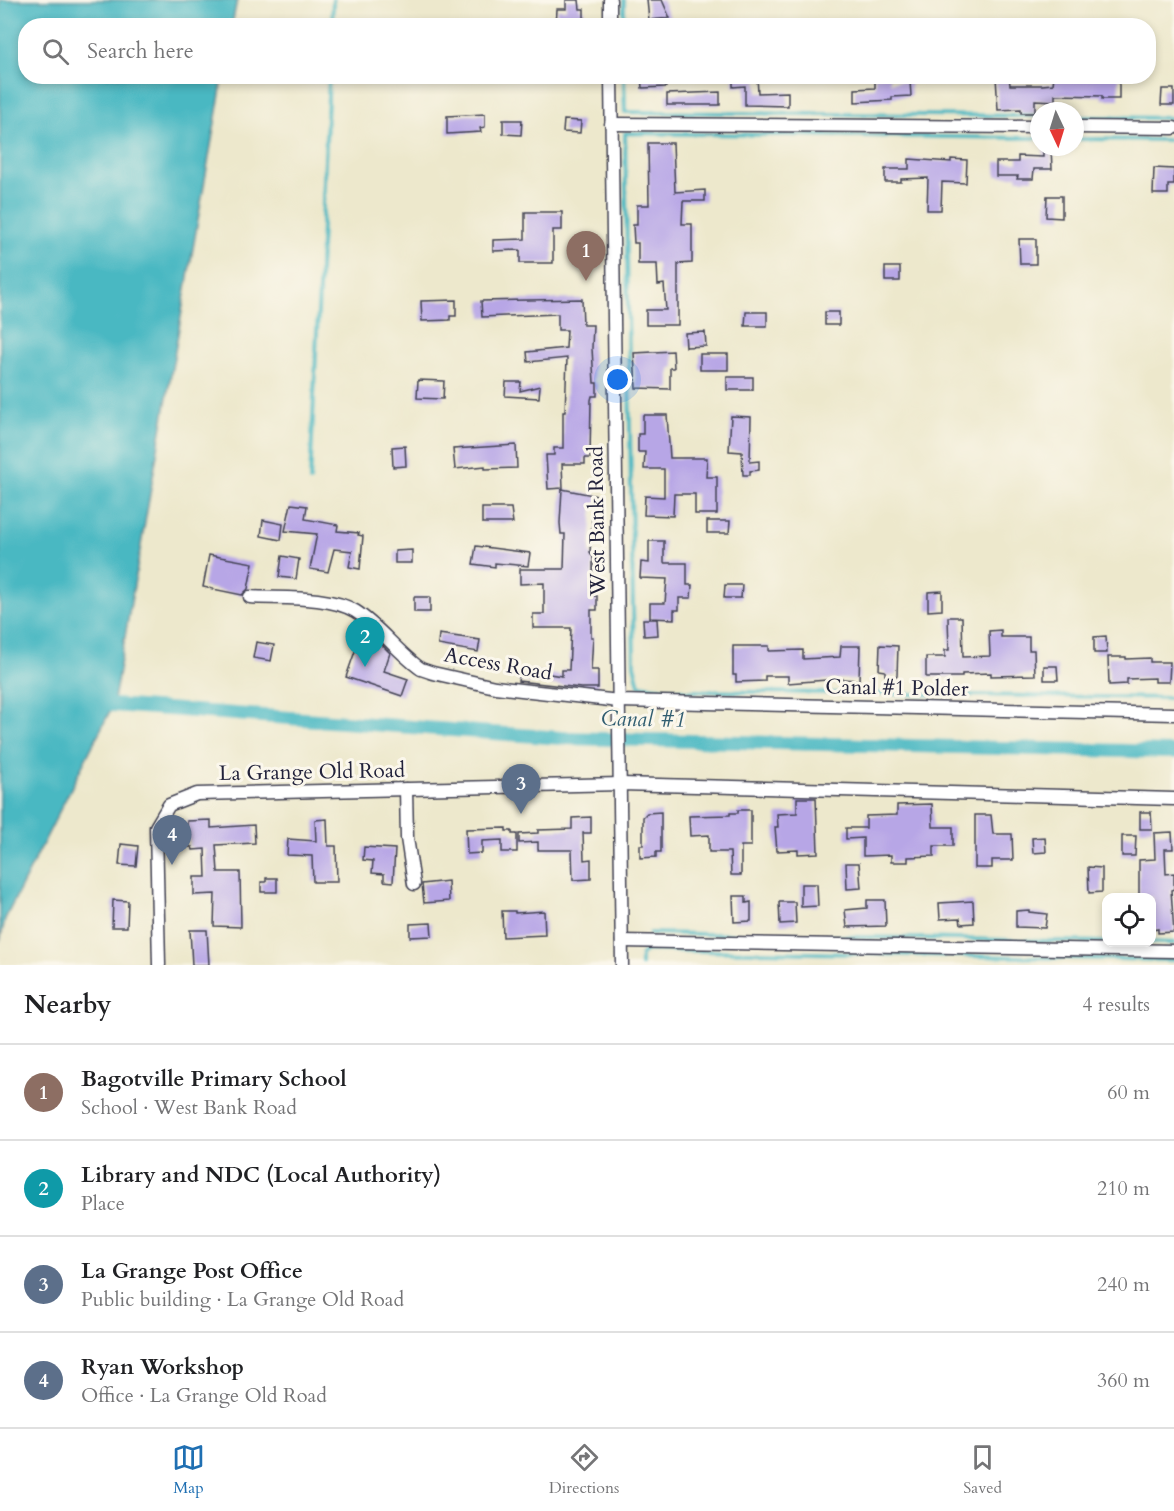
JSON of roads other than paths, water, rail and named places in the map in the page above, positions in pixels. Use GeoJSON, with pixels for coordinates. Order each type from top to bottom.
{"type":"FeatureCollection","features":[{"type":"Feature","properties":{"kind":"street"},"geometry":{"type":"LineString","coordinates":[[610,0],[610,18]]}},
{"type":"Feature","properties":{"kind":"street","name":"West Bank Road"},"geometry":{"type":"LineString","coordinates":[[611,84],[622,965]]}},
{"type":"Feature","properties":{"kind":"street"},"geometry":{"type":"LineString","coordinates":[[611,124],[1030,127]]}},
{"type":"Feature","properties":{"kind":"street"},"geometry":{"type":"LineString","coordinates":[[1084,127],[1174,128]]}},
{"type":"Feature","properties":{"kind":"street","name":"Access Road"},"geometry":{"type":"LineString","coordinates":[[250,597],[326,602],[347,607],[362,617],[411,661],[433,673],[495,687],[619,701]]}},
{"type":"Feature","properties":{"kind":"street","name":"Canal #1 Polder"},"geometry":{"type":"LineString","coordinates":[[619,701],[1174,714]]}},
{"type":"Feature","properties":{"kind":"street","name":"La Grange Old Road"},"geometry":{"type":"LineString","coordinates":[[159,965],[156,826],[169,805],[197,794],[621,784],[1174,800]]}},
{"type":"Feature","properties":{"kind":"street"},"geometry":{"type":"LineString","coordinates":[[406,789],[407,838],[414,884]]}},
{"type":"Feature","properties":{"kind":"street"},"geometry":{"type":"LineString","coordinates":[[622,941],[1174,951]]}},
{"type":"Feature","properties":{"kind":"water"},"geometry":{"type":"Polygon","coordinates":[[[0,0],[237,0],[233,18],[18,18],[18,84],[222,84],[113,705],[5,919],[0,942],[0,0]]]}},
{"type":"Feature","properties":{"kind":"waterway"},"geometry":{"type":"LineString","coordinates":[[332,18],[333,0]]}},
{"type":"Feature","properties":{"kind":"waterway"},"geometry":{"type":"LineString","coordinates":[[624,0],[624,18]]}},
{"type":"Feature","properties":{"kind":"waterway"},"geometry":{"type":"LineString","coordinates":[[310,481],[329,84]]}},
{"type":"Feature","properties":{"kind":"waterway"},"geometry":{"type":"LineString","coordinates":[[624,84],[625,112],[1030,116]]}},
{"type":"Feature","properties":{"kind":"waterway"},"geometry":{"type":"LineString","coordinates":[[1084,117],[1174,118]]}},
{"type":"Feature","properties":{"kind":"waterway"},"geometry":{"type":"LineString","coordinates":[[1030,138],[625,133],[634,665],[639,685],[686,691],[1174,698]]}},
{"type":"Feature","properties":{"kind":"waterway"},"geometry":{"type":"LineString","coordinates":[[1084,139],[1174,140]]}},
{"type":"Feature","properties":{"kind":"waterway","name":"Canal #1"},"geometry":{"type":"LineString","coordinates":[[113,705],[562,738],[1174,752]]}},
{"type":"Feature","properties":{"kind":"waterway"},"geometry":{"type":"LineString","coordinates":[[650,933],[1102,942]]}},
{"type":"Feature","properties":{"kind":"waterway"},"geometry":{"type":"LineString","coordinates":[[1156,943],[1174,943]]}},
{"type":"Feature","properties":{"kind":"waterway"},"geometry":{"type":"LineString","coordinates":[[641,965],[641,955],[647,950],[1174,960]]}},
{"type":"Feature","properties":{"kind":"place","name":"Bagotville Primary School"},"geometry":{"type":"Point","coordinates":[586,281]}},
{"type":"Feature","properties":{"kind":"place","name":"Library and NDC (Local Authority)"},"geometry":{"type":"Point","coordinates":[365,667]}},
{"type":"Feature","properties":{"kind":"place","name":"La Grange Post Office"},"geometry":{"type":"Point","coordinates":[521,814]}},
{"type":"Feature","properties":{"kind":"place","name":"Ryan Workshop"},"geometry":{"type":"Point","coordinates":[172,865]}}]}
